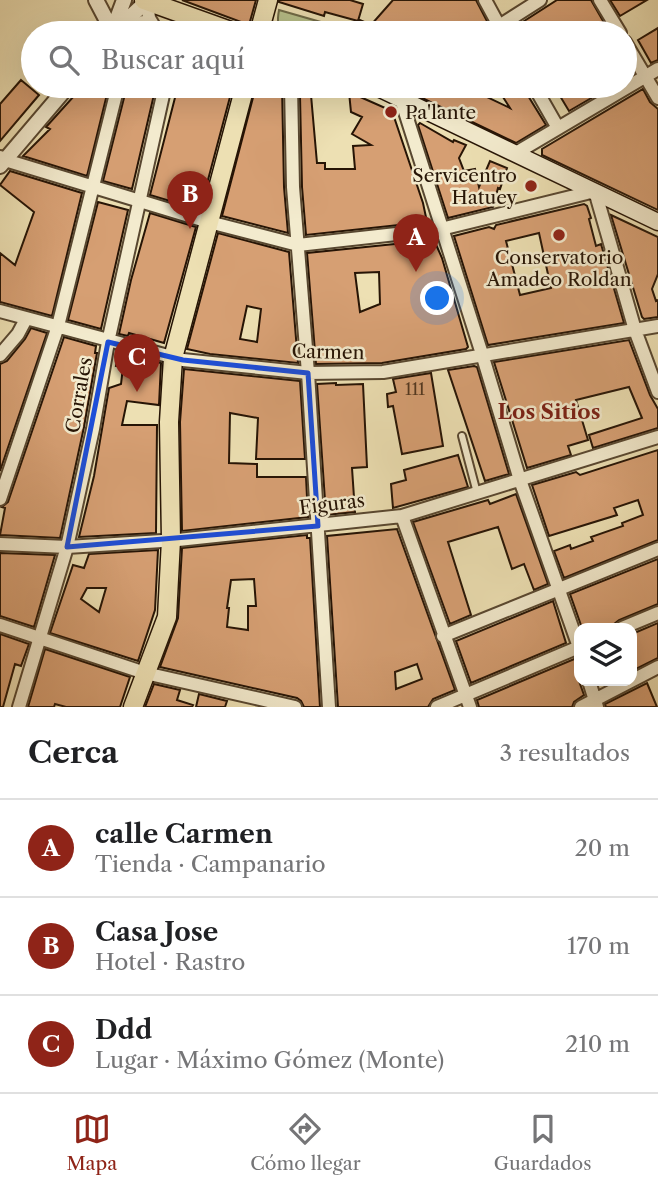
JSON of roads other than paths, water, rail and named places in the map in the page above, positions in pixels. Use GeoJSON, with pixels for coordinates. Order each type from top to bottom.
{"type":"FeatureCollection","features":[{"type":"Feature","properties":{"kind":"main road"},"geometry":{"type":"LineString","coordinates":[[146,0],[199,21]]}},
{"type":"Feature","properties":{"kind":"main road"},"geometry":{"type":"LineString","coordinates":[[262,21],[268,0]]}},
{"type":"Feature","properties":{"kind":"main road"},"geometry":{"type":"LineString","coordinates":[[133,707],[168,610],[171,540],[169,422],[173,358],[242,98]]}},
{"type":"Feature","properties":{"kind":"main road"},"geometry":{"type":"LineString","coordinates":[[404,98],[658,222]]}},
{"type":"Feature","properties":{"kind":"street"},"geometry":{"type":"LineString","coordinates":[[96,0],[107,21]]}},
{"type":"Feature","properties":{"kind":"street"},"geometry":{"type":"LineString","coordinates":[[116,21],[124,0]]}},
{"type":"Feature","properties":{"kind":"street"},"geometry":{"type":"LineString","coordinates":[[134,21],[146,0]]}},
{"type":"Feature","properties":{"kind":"street"},"geometry":{"type":"LineString","coordinates":[[146,0],[150,21]]}},
{"type":"Feature","properties":{"kind":"street"},"geometry":{"type":"LineString","coordinates":[[485,0],[493,21]]}},
{"type":"Feature","properties":{"kind":"street"},"geometry":{"type":"LineString","coordinates":[[511,21],[540,0]]}},
{"type":"Feature","properties":{"kind":"street"},"geometry":{"type":"LineString","coordinates":[[600,0],[613,21]]}},
{"type":"Feature","properties":{"kind":"street"},"geometry":{"type":"LineString","coordinates":[[637,62],[658,98]]}},
{"type":"Feature","properties":{"kind":"street"},"geometry":{"type":"LineString","coordinates":[[637,81],[658,69]]}},
{"type":"Feature","properties":{"kind":"street"},"geometry":{"type":"LineString","coordinates":[[57,98],[2,161],[209,222],[298,245],[441,229],[595,191],[635,330],[658,393]]}},
{"type":"Feature","properties":{"kind":"street"},"geometry":{"type":"LineString","coordinates":[[0,499],[58,326],[115,98]]}},
{"type":"Feature","properties":{"kind":"street","name":"Corrales"},"geometry":{"type":"LineString","coordinates":[[19,707],[67,547],[93,429],[108,341],[162,98]]}},
{"type":"Feature","properties":{"kind":"street"},"geometry":{"type":"LineString","coordinates":[[291,98],[293,187],[308,373],[329,707]]}},
{"type":"Feature","properties":{"kind":"street"},"geometry":{"type":"LineString","coordinates":[[401,98],[520,480],[574,633]]}},
{"type":"Feature","properties":{"kind":"street"},"geometry":{"type":"LineString","coordinates":[[541,98],[558,128]]}},
{"type":"Feature","properties":{"kind":"street"},"geometry":{"type":"LineString","coordinates":[[516,153],[608,98]]}},
{"type":"Feature","properties":{"kind":"street","name":"Carmen"},"geometry":{"type":"LineString","coordinates":[[0,311],[173,358],[308,373],[383,372],[658,326]]}},
{"type":"Feature","properties":{"kind":"street"},"geometry":{"type":"LineString","coordinates":[[0,355],[18,334],[26,319]]}},
{"type":"Feature","properties":{"kind":"street","name":"Figuras"},"geometry":{"type":"LineString","coordinates":[[0,544],[67,547],[171,540],[402,516],[658,437]]}},
{"type":"Feature","properties":{"kind":"street"},"geometry":{"type":"LineString","coordinates":[[402,516],[468,702]]}},
{"type":"Feature","properties":{"kind":"street"},"geometry":{"type":"LineString","coordinates":[[443,636],[658,549]]}},
{"type":"Feature","properties":{"kind":"street"},"geometry":{"type":"LineString","coordinates":[[634,623],[658,613]]}},
{"type":"Feature","properties":{"kind":"street"},"geometry":{"type":"LineString","coordinates":[[0,625],[145,673],[295,707]]}},
{"type":"Feature","properties":{"kind":"street"},"geometry":{"type":"LineString","coordinates":[[437,707],[468,702],[574,649]]}},
{"type":"Feature","properties":{"kind":"street"},"geometry":{"type":"LineString","coordinates":[[581,707],[596,703],[658,667]]}},
{"type":"Feature","properties":{"kind":"street"},"geometry":{"type":"LineString","coordinates":[[591,686],[596,703]]}},
{"type":"Feature","properties":{"kind":"lane"},"geometry":{"type":"LineString","coordinates":[[462,436],[477,493]]}},
{"type":"Feature","properties":{"kind":"place","name":"Pa'lante"},"geometry":{"type":"Point","coordinates":[391,112]}},
{"type":"Feature","properties":{"kind":"place","name":"Servicentro Hatuey"},"geometry":{"type":"Point","coordinates":[531,186]}},
{"type":"Feature","properties":{"kind":"place","name":"Casa Jose"},"geometry":{"type":"Point","coordinates":[190,229]}},
{"type":"Feature","properties":{"kind":"place","name":"Conservatorio Amadeo Roldan"},"geometry":{"type":"Point","coordinates":[559,235]}},
{"type":"Feature","properties":{"kind":"place","name":"calle Carmen"},"geometry":{"type":"Point","coordinates":[416,272]}},
{"type":"Feature","properties":{"kind":"place","name":"Ddd"},"geometry":{"type":"Point","coordinates":[137,392]}},
{"type":"Feature","properties":{"kind":"district","name":"Los Sitios"},"geometry":{"type":"Point","coordinates":[549,411]}}]}
